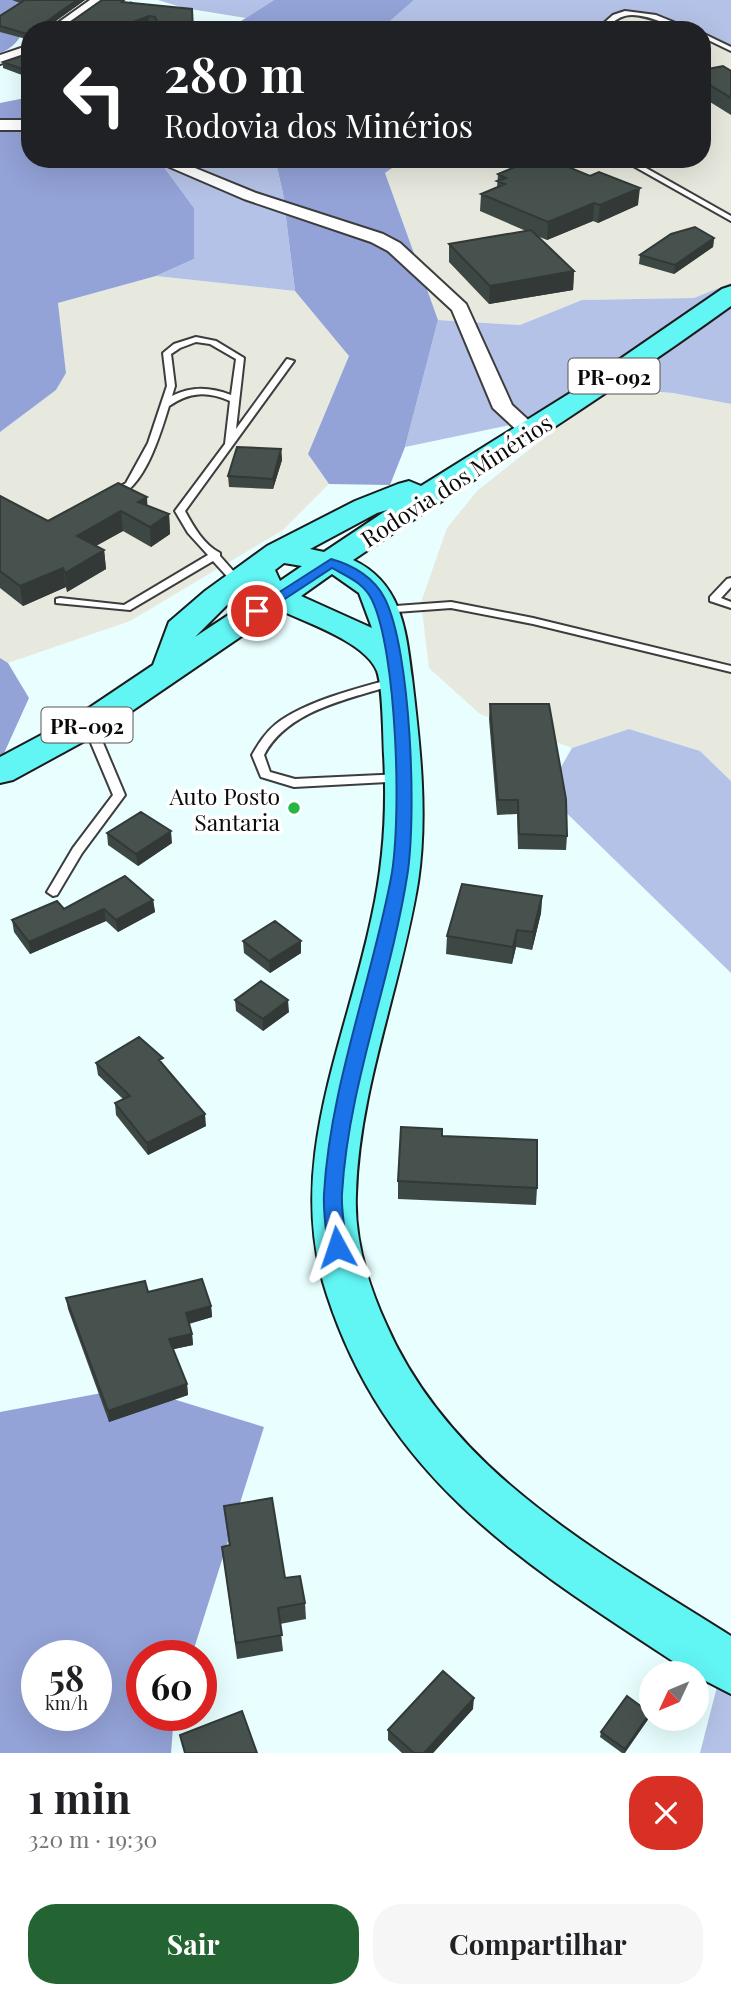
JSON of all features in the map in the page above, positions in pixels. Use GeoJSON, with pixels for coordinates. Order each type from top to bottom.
{"type":"FeatureCollection","features":[{"type":"Feature","properties":{"kind":"main road","name":"Rodovia dos Minérios"},"geometry":{"type":"LineString","coordinates":[[0,772],[89,723],[494,451],[530,432],[731,294]]}},
{"type":"Feature","properties":{"kind":"main road"},"geometry":{"type":"LineString","coordinates":[[169,670],[181,629],[258,568],[366,507],[494,451]]}},
{"type":"Feature","properties":{"kind":"main road"},"geometry":{"type":"LineString","coordinates":[[380,604],[386,551],[382,528]]}},
{"type":"Feature","properties":{"kind":"main road"},"geometry":{"type":"LineString","coordinates":[[258,568],[331,563],[363,579],[380,604],[389,629],[385,663],[402,778],[404,814],[399,876],[345,1114],[333,1195],[337,1247],[352,1298],[369,1341],[402,1399],[463,1473],[516,1524],[731,1667]]}},
{"type":"Feature","properties":{"kind":"main road"},"geometry":{"type":"LineString","coordinates":[[258,568],[268,589],[385,663]]}},
{"type":"Feature","properties":{"kind":"main road"},"geometry":{"type":"LineString","coordinates":[[213,639],[254,627],[322,624],[385,663]]}},
{"type":"Feature","properties":{"kind":"street"},"geometry":{"type":"LineString","coordinates":[[68,21],[99,0]]}},
{"type":"Feature","properties":{"kind":"street"},"geometry":{"type":"LineString","coordinates":[[0,60],[21,52]]}},
{"type":"Feature","properties":{"kind":"street"},"geometry":{"type":"LineString","coordinates":[[0,125],[21,125]]}},
{"type":"Feature","properties":{"kind":"street"},"geometry":{"type":"LineString","coordinates":[[181,168],[250,196],[377,238],[394,247],[460,308],[503,408],[530,432]]}},
{"type":"Feature","properties":{"kind":"lane"},"geometry":{"type":"LineString","coordinates":[[610,21],[616,16],[628,13],[671,21]]}},
{"type":"Feature","properties":{"kind":"lane"},"geometry":{"type":"LineString","coordinates":[[711,39],[731,49]]}},
{"type":"Feature","properties":{"kind":"lane"},"geometry":{"type":"LineString","coordinates":[[640,168],[731,219]]}},
{"type":"Feature","properties":{"kind":"lane"},"geometry":{"type":"LineString","coordinates":[[97,503],[130,485],[153,443],[171,386],[167,353],[182,341],[214,340],[240,358],[229,445]]}},
{"type":"Feature","properties":{"kind":"lane"},"geometry":{"type":"LineString","coordinates":[[258,568],[216,555],[189,531],[180,511],[290,361]]}},
{"type":"Feature","properties":{"kind":"lane"},"geometry":{"type":"LineString","coordinates":[[165,405],[186,391],[215,391],[235,400]]}},
{"type":"Feature","properties":{"kind":"lane"},"geometry":{"type":"LineString","coordinates":[[60,601],[126,608],[216,555]]}},
{"type":"Feature","properties":{"kind":"lane"},"geometry":{"type":"LineString","coordinates":[[731,581],[714,599],[731,605]]}},
{"type":"Feature","properties":{"kind":"lane"},"geometry":{"type":"LineString","coordinates":[[380,604],[451,605],[533,621],[731,669]]}},
{"type":"Feature","properties":{"kind":"lane"},"geometry":{"type":"LineString","coordinates":[[385,663],[269,733],[258,755],[265,774],[294,783],[402,778]]}},
{"type":"Feature","properties":{"kind":"lane"},"geometry":{"type":"LineString","coordinates":[[53,892],[77,851],[119,795],[89,723]]}},
{"type":"Feature","properties":{"kind":"shaded area"},"geometry":{"type":"Polygon","coordinates":[[[0,0],[29,0],[26,21],[21,21],[19,38],[15,44],[0,53],[0,0]]]}},
{"type":"Feature","properties":{"kind":"shaded area"},"geometry":{"type":"Polygon","coordinates":[[[158,0],[274,0],[246,18],[184,8],[158,0]]]}},
{"type":"Feature","properties":{"kind":"shaded area"},"geometry":{"type":"Polygon","coordinates":[[[274,0],[414,0],[390,21],[241,21],[274,0]]]}},
{"type":"Feature","properties":{"kind":"shaded area"},"geometry":{"type":"Polygon","coordinates":[[[414,0],[731,0],[731,52],[711,41],[711,21],[652,21],[632,16],[613,21],[390,21],[414,0]]]}},
{"type":"Feature","properties":{"kind":"shaded area"},"geometry":{"type":"Polygon","coordinates":[[[632,16],[654,21],[613,21],[632,16]]]}},
{"type":"Feature","properties":{"kind":"shaded area"},"geometry":{"type":"Polygon","coordinates":[[[711,41],[731,52],[731,283],[695,298],[582,300],[520,325],[438,320],[385,173],[392,168],[711,168],[711,41]]]}},
{"type":"Feature","properties":{"kind":"shaded area"},"geometry":{"type":"Polygon","coordinates":[[[21,99],[21,168],[165,168],[194,208],[194,259],[156,276],[58,303],[66,373],[56,390],[0,432],[0,103],[21,99]]]}},
{"type":"Feature","properties":{"kind":"shaded area"},"geometry":{"type":"Polygon","coordinates":[[[165,168],[277,168],[283,193],[295,291],[156,276],[194,259],[194,208],[165,168]]]}},
{"type":"Feature","properties":{"kind":"shaded area"},"geometry":{"type":"Polygon","coordinates":[[[277,168],[392,168],[385,173],[438,320],[405,447],[390,485],[329,484],[308,454],[349,356],[295,291],[283,193],[277,168]]]}},
{"type":"Feature","properties":{"kind":"shaded area"},"geometry":{"type":"Polygon","coordinates":[[[156,276],[295,291],[349,356],[308,454],[329,484],[283,530],[130,621],[8,663],[0,658],[0,432],[56,390],[66,373],[58,303],[156,276]]]}},
{"type":"Feature","properties":{"kind":"shaded area"},"geometry":{"type":"Polygon","coordinates":[[[731,283],[731,404],[673,393],[607,388],[520,423],[405,447],[438,320],[520,325],[582,300],[694,298],[731,283]]]}},
{"type":"Feature","properties":{"kind":"shaded area"},"geometry":{"type":"Polygon","coordinates":[[[607,388],[673,393],[731,404],[731,781],[700,751],[629,729],[572,748],[480,714],[429,668],[421,602],[447,528],[477,491],[607,388]]]}},
{"type":"Feature","properties":{"kind":"shaded area"},"geometry":{"type":"Polygon","coordinates":[[[0,658],[8,663],[29,698],[0,762],[0,658]]]}},
{"type":"Feature","properties":{"kind":"shaded area"},"geometry":{"type":"Polygon","coordinates":[[[629,729],[700,751],[731,781],[731,973],[546,793],[572,748],[629,729]]]}},
{"type":"Feature","properties":{"kind":"shaded area"},"geometry":{"type":"Polygon","coordinates":[[[134,1387],[264,1427],[197,1640],[126,1640],[126,1731],[173,1731],[171,1753],[0,1753],[0,1412],[134,1387]]]}},
{"type":"Feature","properties":{"kind":"shaded area"},"geometry":{"type":"Polygon","coordinates":[[[731,1632],[731,1753],[700,1753],[706,1731],[709,1731],[709,1718],[731,1632]]]}},
{"type":"Feature","properties":{"kind":"building"},"geometry":{"type":"Polygon","coordinates":[[[25,0],[77,0],[47,21],[21,21],[21,32],[0,26],[0,16],[25,0]]]}},
{"type":"Feature","properties":{"kind":"building"},"geometry":{"type":"Polygon","coordinates":[[[102,0],[124,0],[122,2],[192,9],[193,21],[157,21],[155,17],[149,16],[136,21],[72,21],[102,0]]]}},
{"type":"Feature","properties":{"kind":"building"},"geometry":{"type":"Polygon","coordinates":[[[21,56],[21,69],[3,62],[21,56]]]}},
{"type":"Feature","properties":{"kind":"building"},"geometry":{"type":"Polygon","coordinates":[[[723,66],[731,71],[731,98],[711,86],[711,68],[723,66]]]}},
{"type":"Feature","properties":{"kind":"building"},"geometry":{"type":"Polygon","coordinates":[[[513,168],[571,168],[590,176],[599,172],[640,188],[548,222],[481,194],[505,184],[497,181],[506,178],[498,174],[513,168]]]}},
{"type":"Feature","properties":{"kind":"building"},"geometry":{"type":"Polygon","coordinates":[[[695,227],[714,238],[675,265],[640,255],[671,234],[695,227]]]}},
{"type":"Feature","properties":{"kind":"building"},"geometry":{"type":"Polygon","coordinates":[[[531,230],[574,271],[490,286],[449,244],[531,230]]]}},
{"type":"Feature","properties":{"kind":"building"},"geometry":{"type":"Polygon","coordinates":[[[237,447],[281,449],[273,479],[228,476],[237,447]]]}},
{"type":"Feature","properties":{"kind":"building"},"geometry":{"type":"Polygon","coordinates":[[[118,483],[147,497],[138,502],[169,514],[150,527],[121,511],[77,536],[104,550],[65,573],[63,568],[20,586],[0,571],[0,496],[48,521],[118,483]]]}},
{"type":"Feature","properties":{"kind":"building"},"geometry":{"type":"Polygon","coordinates":[[[490,704],[549,704],[566,799],[567,836],[519,834],[518,800],[498,800],[490,704]]]}},
{"type":"Feature","properties":{"kind":"building"},"geometry":{"type":"Polygon","coordinates":[[[141,812],[171,831],[136,854],[107,833],[141,812]]]}},
{"type":"Feature","properties":{"kind":"building"},"geometry":{"type":"Polygon","coordinates":[[[125,876],[153,900],[116,920],[104,909],[29,942],[12,920],[57,901],[64,909],[125,876]]]}},
{"type":"Feature","properties":{"kind":"building"},"geometry":{"type":"Polygon","coordinates":[[[462,884],[542,896],[533,932],[517,930],[513,947],[447,936],[462,884]]]}},
{"type":"Feature","properties":{"kind":"building"},"geometry":{"type":"Polygon","coordinates":[[[275,921],[301,941],[269,961],[243,941],[275,921]]]}},
{"type":"Feature","properties":{"kind":"building"},"geometry":{"type":"Polygon","coordinates":[[[261,981],[288,1000],[263,1019],[235,1000],[261,981]]]}},
{"type":"Feature","properties":{"kind":"building"},"geometry":{"type":"Polygon","coordinates":[[[139,1037],[163,1058],[159,1060],[205,1114],[147,1143],[115,1103],[130,1096],[96,1063],[139,1037]]]}},
{"type":"Feature","properties":{"kind":"building"},"geometry":{"type":"Polygon","coordinates":[[[401,1127],[442,1129],[442,1136],[537,1140],[537,1188],[398,1181],[401,1127]]]}},
{"type":"Feature","properties":{"kind":"building"},"geometry":{"type":"Polygon","coordinates":[[[202,1279],[211,1306],[186,1313],[192,1334],[169,1339],[187,1384],[108,1411],[66,1298],[145,1281],[148,1292],[202,1279]]]}},
{"type":"Feature","properties":{"kind":"building"},"geometry":{"type":"Polygon","coordinates":[[[272,1498],[285,1578],[300,1576],[305,1603],[278,1608],[282,1635],[236,1643],[222,1547],[230,1545],[224,1506],[272,1498]]]}},
{"type":"Feature","properties":{"kind":"building"},"geometry":{"type":"Polygon","coordinates":[[[443,1671],[474,1698],[424,1753],[414,1753],[388,1730],[443,1671]]]}},
{"type":"Feature","properties":{"kind":"building"},"geometry":{"type":"Polygon","coordinates":[[[627,1696],[639,1705],[639,1729],[625,1749],[601,1732],[627,1696]]]}},
{"type":"Feature","properties":{"kind":"building"},"geometry":{"type":"Polygon","coordinates":[[[242,1711],[257,1753],[185,1753],[180,1735],[190,1731],[217,1731],[217,1721],[242,1711]]]}},
{"type":"Feature","properties":{"kind":"place","name":"Auto Posto Santaria"},"geometry":{"type":"Point","coordinates":[294,808]}},
{"type":"Feature","properties":{"kind":"route"},"geometry":{"type":"LineString","coordinates":[[257,611],[331,563],[363,579],[378,598],[389,629],[400,721],[404,814],[399,876],[389,931],[345,1114],[333,1195],[337,1247]]}}]}
